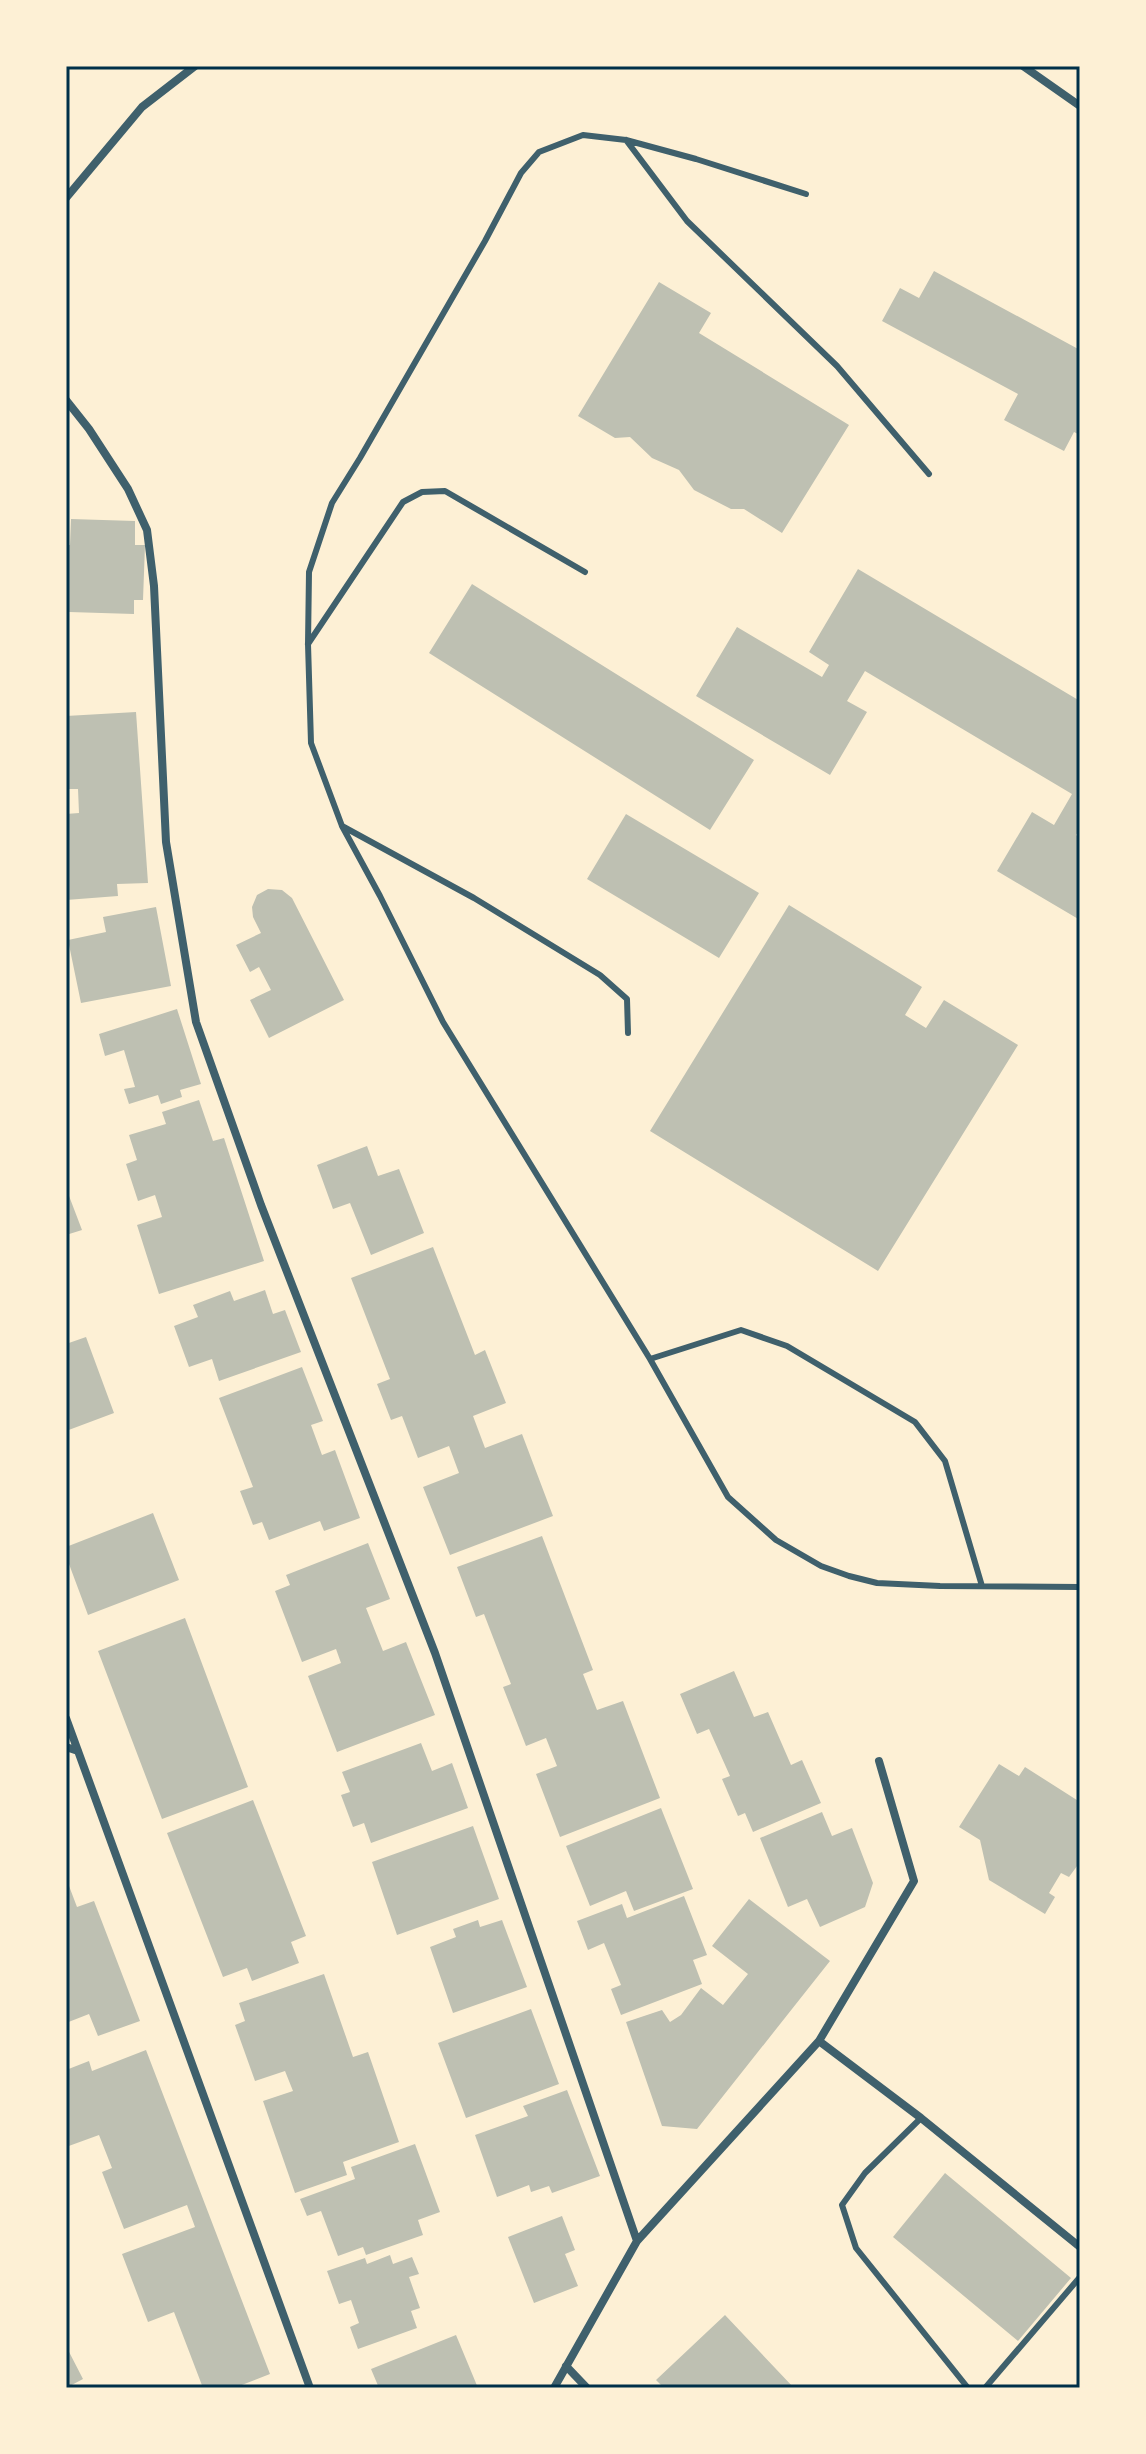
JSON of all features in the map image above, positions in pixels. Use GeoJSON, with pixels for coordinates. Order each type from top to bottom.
{"type":"FeatureCollection","features":[{"type":"Feature","properties":{"kind":"street"},"geometry":{"type":"LineString","coordinates":[[66,198],[142,107],[195,66]]}},
{"type":"Feature","properties":{"kind":"street"},"geometry":{"type":"LineString","coordinates":[[1023,66],[1080,106]]}},
{"type":"Feature","properties":{"kind":"street"},"geometry":{"type":"LineString","coordinates":[[66,400],[128,489],[147,530],[154,586],[166,842],[196,1022],[261,1205],[435,1653],[637,2241]]}},
{"type":"Feature","properties":{"kind":"street"},"geometry":{"type":"LineString","coordinates":[[66,1718],[310,2388]]}},
{"type":"Feature","properties":{"kind":"street"},"geometry":{"type":"LineString","coordinates":[[66,1747],[78,1751]]}},
{"type":"Feature","properties":{"kind":"street"},"geometry":{"type":"LineString","coordinates":[[554,2388],[637,2241],[819,2041],[914,1881],[879,1761]]}},
{"type":"Feature","properties":{"kind":"street"},"geometry":{"type":"LineString","coordinates":[[819,2041],[921,2118],[1080,2247]]}},
{"type":"Feature","properties":{"kind":"street"},"geometry":{"type":"LineString","coordinates":[[566,2366],[587,2388]]}},
{"type":"Feature","properties":{"kind":"lane"},"geometry":{"type":"LineString","coordinates":[[806,194],[626,140],[583,135],[539,152],[521,173],[485,241],[332,503],[309,572],[311,743],[342,826],[443,1022],[650,1359],[728,1497],[776,1540],[821,1566],[877,1583],[1080,1587]]}},
{"type":"Feature","properties":{"kind":"lane"},"geometry":{"type":"LineString","coordinates":[[626,140],[687,221],[837,366],[929,474]]}},
{"type":"Feature","properties":{"kind":"lane"},"geometry":{"type":"LineString","coordinates":[[308,644],[403,502],[422,492],[445,491],[585,572]]}},
{"type":"Feature","properties":{"kind":"lane"},"geometry":{"type":"LineString","coordinates":[[342,826],[474,898],[600,975],[627,999],[628,1033]]}},
{"type":"Feature","properties":{"kind":"lane"},"geometry":{"type":"LineString","coordinates":[[650,1359],[741,1330],[787,1346],[915,1422],[945,1461],[982,1586]]}},
{"type":"Feature","properties":{"kind":"lane"},"geometry":{"type":"LineString","coordinates":[[921,2118],[865,2173],[842,2205],[856,2248],[968,2388]]}},
{"type":"Feature","properties":{"kind":"lane"},"geometry":{"type":"LineString","coordinates":[[985,2388],[1080,2277]]}},
{"type":"Feature","properties":{"kind":"building"},"geometry":{"type":"Polygon","coordinates":[[[934,271],[1080,350],[1080,435],[1074,432],[1064,451],[1004,420],[1018,394],[882,321],[900,288],[919,298],[934,271]]]}},
{"type":"Feature","properties":{"kind":"building"},"geometry":{"type":"Polygon","coordinates":[[[659,282],[711,313],[699,333],[849,425],[782,533],[744,509],[731,509],[694,490],[679,470],[652,458],[630,437],[615,438],[578,416],[659,282]]]}},
{"type":"Feature","properties":{"kind":"building"},"geometry":{"type":"Polygon","coordinates":[[[71,519],[135,521],[135,545],[145,545],[143,600],[134,600],[134,614],[69,612],[66,545],[70,545],[71,519]]]}},
{"type":"Feature","properties":{"kind":"building"},"geometry":{"type":"Polygon","coordinates":[[[858,569],[1080,701],[1080,829],[1076,835],[1080,838],[1080,920],[997,871],[1032,812],[1054,825],[1072,794],[865,671],[847,701],[867,712],[830,775],[696,696],[737,627],[822,677],[829,665],[809,652],[858,569]]]}},
{"type":"Feature","properties":{"kind":"building"},"geometry":{"type":"Polygon","coordinates":[[[472,584],[754,760],[710,830],[429,653],[472,584]]]}},
{"type":"Feature","properties":{"kind":"building"},"geometry":{"type":"Polygon","coordinates":[[[136,712],[148,883],[117,884],[118,896],[66,900],[66,814],[79,813],[78,789],[66,789],[66,716],[136,712]]]}},
{"type":"Feature","properties":{"kind":"building"},"geometry":{"type":"Polygon","coordinates":[[[626,814],[759,893],[719,958],[587,879],[626,814]]]}},
{"type":"Feature","properties":{"kind":"building"},"geometry":{"type":"Polygon","coordinates":[[[268,889],[282,890],[292,898],[344,1000],[269,1038],[250,1000],[271,990],[259,967],[250,972],[236,945],[261,933],[252,907],[257,895],[268,889]]]}},
{"type":"Feature","properties":{"kind":"building"},"geometry":{"type":"Polygon","coordinates":[[[789,905],[922,987],[905,1015],[926,1028],[944,1000],[1018,1045],[878,1271],[650,1131],[789,905]]]}},
{"type":"Feature","properties":{"kind":"building"},"geometry":{"type":"Polygon","coordinates":[[[156,907],[171,986],[81,1003],[68,940],[106,932],[103,917],[156,907]]]}},
{"type":"Feature","properties":{"kind":"building"},"geometry":{"type":"Polygon","coordinates":[[[177,1009],[201,1084],[180,1090],[182,1097],[161,1104],[158,1095],[129,1104],[124,1089],[135,1087],[124,1050],[105,1056],[99,1034],[177,1009]]]}},
{"type":"Feature","properties":{"kind":"building"},"geometry":{"type":"Polygon","coordinates":[[[199,1100],[213,1141],[224,1138],[264,1261],[159,1294],[137,1225],[162,1217],[155,1195],[138,1201],[126,1164],[137,1160],[129,1135],[166,1124],[162,1112],[199,1100]]]}},
{"type":"Feature","properties":{"kind":"building"},"geometry":{"type":"Polygon","coordinates":[[[367,1146],[378,1176],[399,1169],[424,1233],[371,1255],[350,1203],[333,1209],[317,1165],[367,1146]]]}},
{"type":"Feature","properties":{"kind":"building"},"geometry":{"type":"Polygon","coordinates":[[[66,1188],[82,1230],[66,1235],[66,1188]]]}},
{"type":"Feature","properties":{"kind":"building"},"geometry":{"type":"Polygon","coordinates":[[[433,1247],[475,1355],[485,1350],[506,1403],[473,1416],[485,1448],[522,1434],[553,1516],[450,1555],[423,1487],[459,1473],[449,1446],[418,1458],[402,1416],[391,1420],[377,1384],[390,1379],[351,1278],[433,1247]]]}},
{"type":"Feature","properties":{"kind":"building"},"geometry":{"type":"Polygon","coordinates":[[[265,1290],[273,1314],[285,1310],[301,1352],[219,1381],[212,1359],[189,1367],[174,1326],[198,1317],[193,1305],[230,1291],[234,1301],[265,1290]]]}},
{"type":"Feature","properties":{"kind":"building"},"geometry":{"type":"Polygon","coordinates":[[[86,1337],[114,1413],[66,1431],[66,1344],[86,1337]]]}},
{"type":"Feature","properties":{"kind":"building"},"geometry":{"type":"Polygon","coordinates":[[[302,1367],[323,1421],[311,1425],[322,1455],[335,1450],[360,1518],[324,1531],[320,1521],[269,1540],[262,1522],[253,1525],[240,1491],[253,1487],[219,1398],[302,1367]]]}},
{"type":"Feature","properties":{"kind":"building"},"geometry":{"type":"Polygon","coordinates":[[[153,1513],[179,1580],[88,1615],[66,1556],[66,1547],[153,1513]]]}},
{"type":"Feature","properties":{"kind":"building"},"geometry":{"type":"Polygon","coordinates":[[[542,1536],[593,1670],[583,1674],[597,1710],[623,1701],[660,1798],[560,1837],[536,1774],[557,1766],[546,1738],[526,1746],[503,1687],[511,1684],[484,1614],[476,1617],[457,1567],[542,1536]]]}},
{"type":"Feature","properties":{"kind":"building"},"geometry":{"type":"Polygon","coordinates":[[[368,1543],[390,1599],[366,1608],[383,1651],[406,1642],[435,1715],[337,1752],[308,1676],[341,1663],[336,1649],[302,1662],[275,1591],[290,1585],[286,1575],[368,1543]]]}},
{"type":"Feature","properties":{"kind":"building"},"geometry":{"type":"Polygon","coordinates":[[[185,1618],[248,1787],[162,1819],[98,1651],[185,1618]]]}},
{"type":"Feature","properties":{"kind":"building"},"geometry":{"type":"Polygon","coordinates":[[[734,1671],[754,1717],[768,1712],[791,1765],[802,1760],[821,1803],[753,1832],[745,1813],[738,1816],[722,1779],[730,1776],[709,1729],[697,1734],[680,1694],[734,1671]]]}},
{"type":"Feature","properties":{"kind":"building"},"geometry":{"type":"Polygon","coordinates":[[[421,1743],[432,1771],[452,1763],[468,1808],[371,1843],[364,1823],[353,1827],[341,1795],[350,1792],[342,1772],[421,1743]]]}},
{"type":"Feature","properties":{"kind":"building"},"geometry":{"type":"Polygon","coordinates":[[[999,1764],[1019,1776],[1025,1767],[1080,1802],[1080,1862],[1069,1877],[1061,1873],[1049,1893],[1055,1897],[1045,1914],[989,1880],[980,1840],[959,1827],[999,1764]]]}},
{"type":"Feature","properties":{"kind":"building"},"geometry":{"type":"Polygon","coordinates":[[[253,1800],[306,1936],[291,1942],[299,1963],[252,1981],[247,1968],[223,1977],[167,1833],[253,1800]]]}},
{"type":"Feature","properties":{"kind":"building"},"geometry":{"type":"Polygon","coordinates":[[[661,1808],[693,1889],[634,1911],[626,1891],[590,1906],[566,1846],[661,1808]]]}},
{"type":"Feature","properties":{"kind":"building"},"geometry":{"type":"Polygon","coordinates":[[[822,1812],[832,1836],[852,1828],[873,1883],[865,1907],[820,1927],[807,1899],[788,1907],[760,1838],[822,1812]]]}},
{"type":"Feature","properties":{"kind":"building"},"geometry":{"type":"Polygon","coordinates":[[[473,1826],[499,1899],[397,1935],[372,1862],[473,1826]]]}},
{"type":"Feature","properties":{"kind":"building"},"geometry":{"type":"Polygon","coordinates":[[[66,1878],[77,1907],[94,1901],[140,2021],[98,2036],[89,2014],[66,2023],[66,1878]]]}},
{"type":"Feature","properties":{"kind":"building"},"geometry":{"type":"Polygon","coordinates":[[[684,1896],[707,1955],[693,1960],[702,1984],[621,2015],[611,1989],[621,1985],[604,1943],[588,1950],[577,1921],[622,1904],[627,1918],[684,1896]]]}},
{"type":"Feature","properties":{"kind":"building"},"geometry":{"type":"Polygon","coordinates":[[[749,1899],[830,1961],[697,2129],[662,2126],[626,2022],[662,2010],[670,2022],[681,2015],[701,1988],[723,2005],[748,1974],[712,1946],[749,1899]]]}},
{"type":"Feature","properties":{"kind":"building"},"geometry":{"type":"Polygon","coordinates":[[[478,1920],[480,1927],[502,1920],[527,1987],[453,2013],[430,1947],[456,1937],[453,1929],[478,1920]]]}},
{"type":"Feature","properties":{"kind":"building"},"geometry":{"type":"Polygon","coordinates":[[[324,1974],[353,2057],[368,2052],[399,2142],[343,2162],[347,2175],[295,2193],[263,2101],[293,2091],[285,2071],[255,2081],[235,2025],[245,2021],[239,2003],[324,1974]]]}},
{"type":"Feature","properties":{"kind":"building"},"geometry":{"type":"Polygon","coordinates":[[[531,2009],[559,2084],[466,2118],[438,2043],[531,2009]]]}},
{"type":"Feature","properties":{"kind":"building"},"geometry":{"type":"Polygon","coordinates":[[[146,2050],[270,2374],[234,2388],[203,2388],[174,2312],[148,2322],[122,2254],[195,2227],[187,2205],[124,2229],[102,2172],[112,2168],[99,2135],[66,2147],[66,2070],[89,2061],[92,2071],[146,2050]]]}},
{"type":"Feature","properties":{"kind":"building"},"geometry":{"type":"Polygon","coordinates":[[[567,2090],[600,2176],[552,2193],[549,2186],[531,2192],[529,2185],[497,2197],[475,2135],[528,2116],[523,2106],[567,2090]]]}},
{"type":"Feature","properties":{"kind":"building"},"geometry":{"type":"Polygon","coordinates":[[[415,2144],[440,2212],[418,2220],[423,2235],[366,2255],[363,2247],[338,2256],[321,2211],[307,2216],[300,2199],[355,2179],[351,2167],[415,2144]]]}},
{"type":"Feature","properties":{"kind":"building"},"geometry":{"type":"Polygon","coordinates":[[[945,2173],[1071,2278],[1018,2341],[893,2237],[945,2173]]]}},
{"type":"Feature","properties":{"kind":"building"},"geometry":{"type":"Polygon","coordinates":[[[562,2216],[575,2250],[565,2254],[578,2286],[534,2303],[508,2237],[562,2216]]]}},
{"type":"Feature","properties":{"kind":"building"},"geometry":{"type":"Polygon","coordinates":[[[390,2255],[393,2264],[412,2257],[419,2274],[409,2277],[420,2308],[411,2311],[417,2328],[358,2349],[350,2327],[359,2323],[351,2300],[339,2304],[327,2271],[365,2258],[367,2264],[390,2255]]]}},
{"type":"Feature","properties":{"kind":"building"},"geometry":{"type":"Polygon","coordinates":[[[725,2315],[794,2388],[664,2388],[656,2380],[725,2315]]]}},
{"type":"Feature","properties":{"kind":"building"},"geometry":{"type":"Polygon","coordinates":[[[456,2335],[478,2388],[379,2388],[371,2369],[456,2335]]]}},
{"type":"Feature","properties":{"kind":"building"},"geometry":{"type":"Polygon","coordinates":[[[66,2346],[83,2379],[66,2388],[66,2346]]]}}]}
